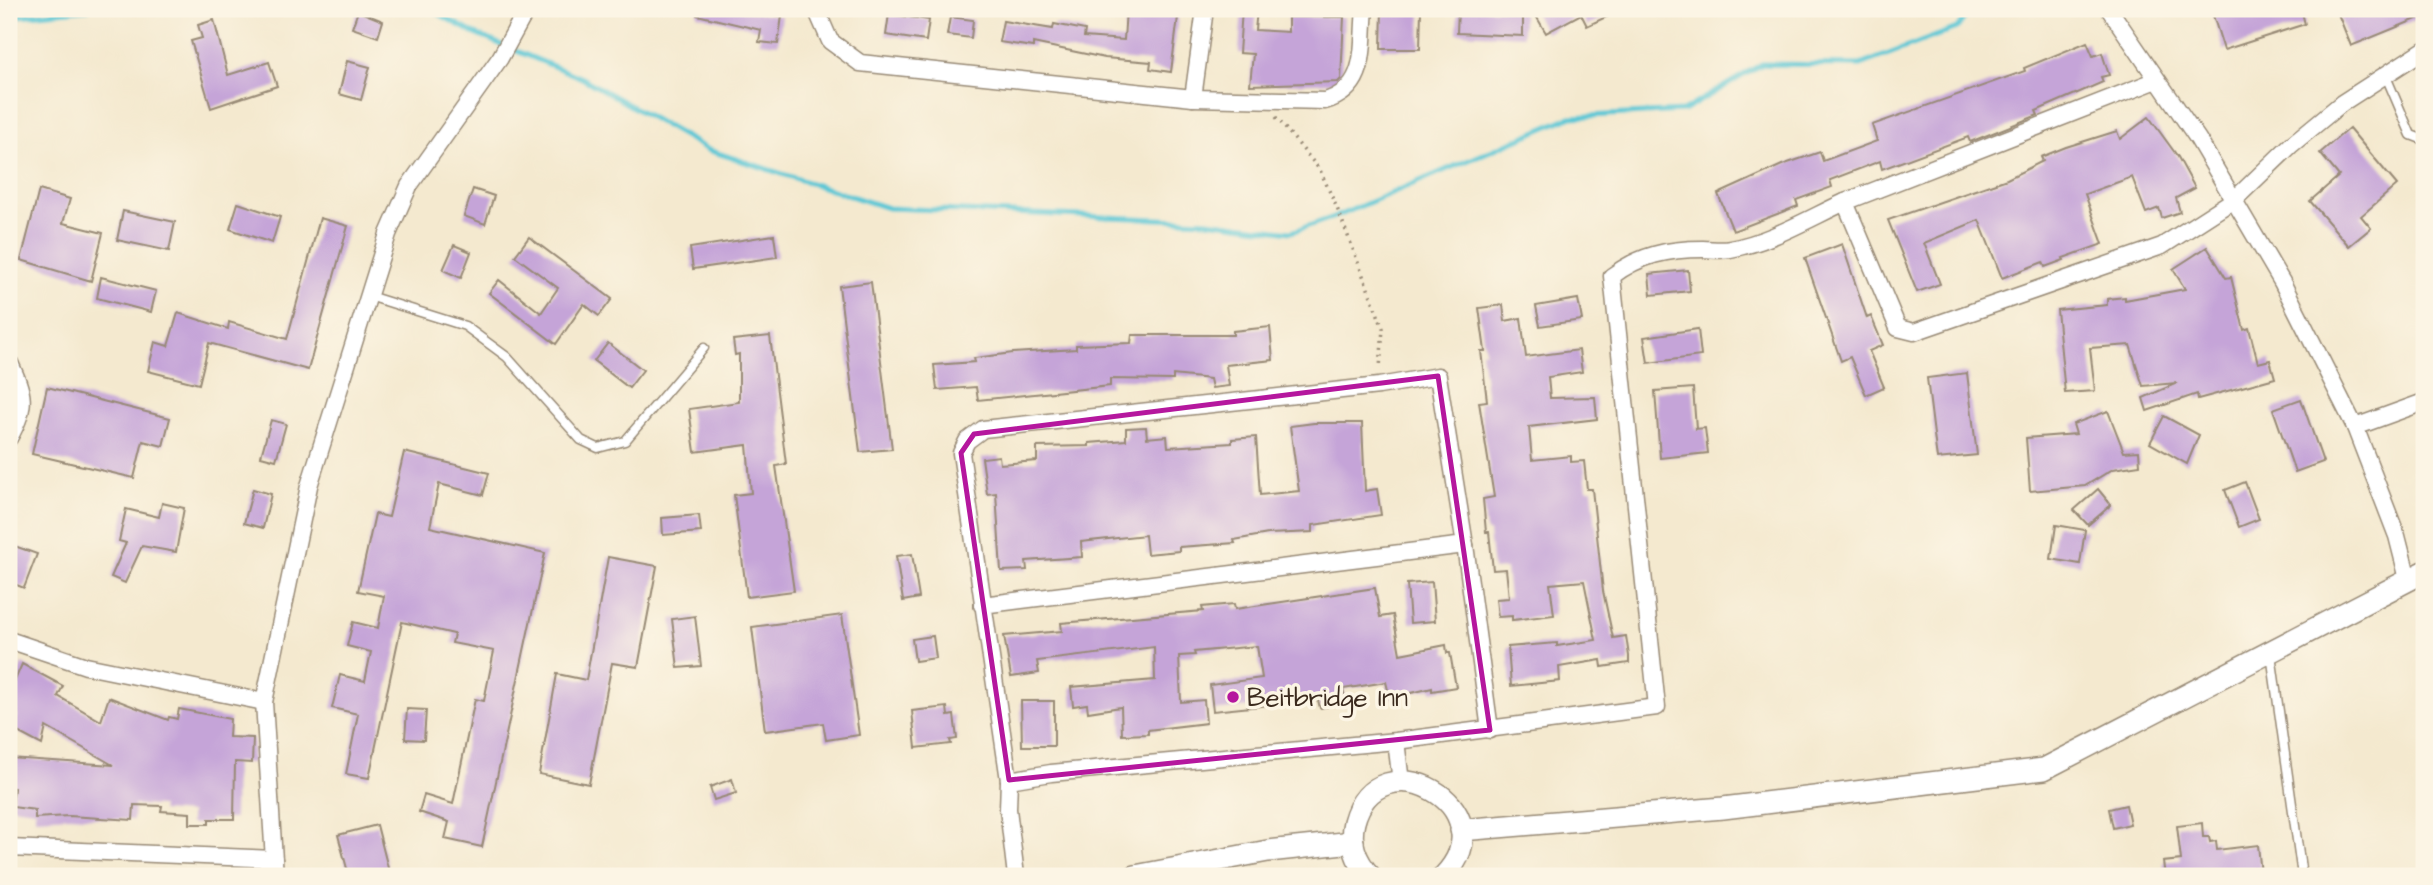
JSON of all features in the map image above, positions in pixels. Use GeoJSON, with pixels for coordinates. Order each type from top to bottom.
{"type":"FeatureCollection","features":[{"type":"Feature","properties":{"kind":"street"},"geometry":{"type":"LineString","coordinates":[[816,9],[830,41],[860,63],[1193,98],[1325,101],[1340,96],[1351,88],[1359,73],[1365,9]]}},
{"type":"Feature","properties":{"kind":"street"},"geometry":{"type":"LineString","coordinates":[[1193,98],[1205,9]]}},
{"type":"Feature","properties":{"kind":"street"},"geometry":{"type":"LineString","coordinates":[[1461,830],[1723,808],[2044,769],[2416,575],[2397,536],[2355,428],[2282,282],[2235,200],[2109,9]]}},
{"type":"Feature","properties":{"kind":"street"},"geometry":{"type":"LineString","coordinates":[[275,876],[264,702],[309,486],[388,234],[409,186],[500,58],[526,11]]}},
{"type":"Feature","properties":{"kind":"street"},"geometry":{"type":"LineString","coordinates":[[1845,202],[1894,322],[1906,332],[1914,332],[2162,246],[2235,200],[2291,145],[2342,103],[2424,50]]}},
{"type":"Feature","properties":{"kind":"street"},"geometry":{"type":"LineString","coordinates":[[1009,780],[1051,773],[1396,741],[1657,706],[1612,276],[1630,262],[1653,254],[1681,249],[1728,250],[1752,242],[1845,202],[2157,80]]}},
{"type":"Feature","properties":{"kind":"street"},"geometry":{"type":"LineString","coordinates":[[9,361],[23,391],[22,416],[9,438]]}},
{"type":"Feature","properties":{"kind":"street"},"geometry":{"type":"LineString","coordinates":[[1016,876],[1008,808],[1009,780],[961,453],[967,442],[983,429],[1379,386],[1438,376],[1465,545],[1490,730]]}},
{"type":"Feature","properties":{"kind":"street"},"geometry":{"type":"LineString","coordinates":[[2355,428],[2424,402]]}},
{"type":"Feature","properties":{"kind":"street"},"geometry":{"type":"LineString","coordinates":[[982,605],[1465,545]]}},
{"type":"Feature","properties":{"kind":"street"},"geometry":{"type":"LineString","coordinates":[[9,640],[86,666],[264,702]]}},
{"type":"Feature","properties":{"kind":"street"},"geometry":{"type":"LineString","coordinates":[[1396,741],[1401,782]]}},
{"type":"Feature","properties":{"kind":"street"},"geometry":{"type":"LineString","coordinates":[[1370,876],[1360,865],[1353,842],[1355,818],[1368,797],[1389,784],[1401,782],[1425,785],[1445,798],[1458,818],[1461,830],[1458,855],[1444,876]]}},
{"type":"Feature","properties":{"kind":"street"},"geometry":{"type":"LineString","coordinates":[[1135,876],[1268,851],[1353,842]]}},
{"type":"Feature","properties":{"kind":"street"},"geometry":{"type":"LineString","coordinates":[[9,848],[274,859]]}},
{"type":"Feature","properties":{"kind":"lane"},"geometry":{"type":"LineString","coordinates":[[2385,74],[2411,135],[2424,140]]}},
{"type":"Feature","properties":{"kind":"lane"},"geometry":{"type":"LineString","coordinates":[[369,296],[465,326],[507,358],[581,440],[598,447],[625,441],[704,348]]}},
{"type":"Feature","properties":{"kind":"lane"},"geometry":{"type":"LineString","coordinates":[[2271,652],[2302,876]]}},
{"type":"Feature","properties":{"kind":"path"},"geometry":{"type":"LineString","coordinates":[[1261,100],[1316,164],[1340,215],[1383,328],[1379,386]]}},
{"type":"Feature","properties":{"kind":"highlighted area"},"geometry":{"type":"Polygon","coordinates":[[[1438,376],[1490,730],[1009,780],[961,453],[974,434],[1438,376]]]}},
{"type":"Feature","properties":{"kind":"building"},"geometry":{"type":"Polygon","coordinates":[[[698,9],[742,9],[782,16],[778,44],[759,42],[761,30],[697,15],[698,9]]]}},
{"type":"Feature","properties":{"kind":"building"},"geometry":{"type":"Polygon","coordinates":[[[1126,9],[1179,9],[1171,72],[1150,69],[1151,62],[1105,58],[1033,43],[1033,47],[999,42],[1003,21],[1053,29],[1054,24],[1085,30],[1084,37],[1124,40],[1126,9]]]}},
{"type":"Feature","properties":{"kind":"building"},"geometry":{"type":"Polygon","coordinates":[[[1242,9],[1257,10],[1255,30],[1288,32],[1288,17],[1344,17],[1341,79],[1338,82],[1250,85],[1253,54],[1239,53],[1242,9]]]}},
{"type":"Feature","properties":{"kind":"building"},"geometry":{"type":"Polygon","coordinates":[[[1382,9],[1421,9],[1420,49],[1381,49],[1382,9]]]}},
{"type":"Feature","properties":{"kind":"building"},"geometry":{"type":"Polygon","coordinates":[[[1458,9],[1523,9],[1523,36],[1457,33],[1458,9]]]}},
{"type":"Feature","properties":{"kind":"building"},"geometry":{"type":"Polygon","coordinates":[[[1532,9],[1623,9],[1587,26],[1581,14],[1546,33],[1532,9]]]}},
{"type":"Feature","properties":{"kind":"building"},"geometry":{"type":"Polygon","coordinates":[[[2211,9],[2301,9],[2305,24],[2224,50],[2211,9]]]}},
{"type":"Feature","properties":{"kind":"building"},"geometry":{"type":"Polygon","coordinates":[[[2336,9],[2424,9],[2424,16],[2351,46],[2336,9]]]}},
{"type":"Feature","properties":{"kind":"building"},"geometry":{"type":"Polygon","coordinates":[[[358,11],[383,21],[378,37],[352,28],[358,11]]]}},
{"type":"Feature","properties":{"kind":"building"},"geometry":{"type":"Polygon","coordinates":[[[889,14],[929,20],[926,41],[886,35],[889,14]]]}},
{"type":"Feature","properties":{"kind":"building"},"geometry":{"type":"Polygon","coordinates":[[[950,17],[973,20],[971,38],[947,35],[950,17]]]}},
{"type":"Feature","properties":{"kind":"building"},"geometry":{"type":"Polygon","coordinates":[[[214,20],[228,75],[269,62],[277,86],[211,108],[191,41],[202,38],[198,25],[214,20]]]}},
{"type":"Feature","properties":{"kind":"building"},"geometry":{"type":"Polygon","coordinates":[[[2087,42],[2093,56],[2102,53],[2109,75],[2101,77],[2103,82],[2036,111],[2038,115],[1970,142],[1968,137],[1882,169],[1880,161],[1830,180],[1832,187],[1796,200],[1798,206],[1733,231],[1718,194],[1782,165],[1820,152],[1823,161],[1877,141],[1872,125],[2025,71],[2024,68],[2087,42]]]}},
{"type":"Feature","properties":{"kind":"building"},"geometry":{"type":"Polygon","coordinates":[[[347,61],[370,67],[361,100],[339,94],[347,61]]]}},
{"type":"Feature","properties":{"kind":"building"},"geometry":{"type":"Polygon","coordinates":[[[2149,117],[2178,157],[2195,188],[2176,198],[2180,212],[2162,218],[2159,208],[2146,213],[2132,177],[2085,194],[2103,244],[2045,267],[2043,262],[2002,278],[1979,220],[1924,243],[1940,284],[1917,292],[1888,220],[2007,179],[2043,161],[2041,157],[2066,147],[2117,131],[2120,139],[2149,117]]]}},
{"type":"Feature","properties":{"kind":"building"},"geometry":{"type":"Polygon","coordinates":[[[2349,128],[2397,185],[2361,216],[2371,228],[2349,246],[2310,201],[2339,176],[2320,153],[2349,128]]]}},
{"type":"Feature","properties":{"kind":"building"},"geometry":{"type":"Polygon","coordinates":[[[473,189],[494,196],[485,224],[464,216],[473,189]]]}},
{"type":"Feature","properties":{"kind":"building"},"geometry":{"type":"Polygon","coordinates":[[[39,190],[70,199],[63,223],[103,233],[91,281],[21,260],[39,190]]]}},
{"type":"Feature","properties":{"kind":"building"},"geometry":{"type":"Polygon","coordinates":[[[238,203],[280,217],[272,243],[230,229],[238,203]]]}},
{"type":"Feature","properties":{"kind":"building"},"geometry":{"type":"Polygon","coordinates":[[[123,211],[175,222],[169,251],[117,240],[123,211]]]}},
{"type":"Feature","properties":{"kind":"building"},"geometry":{"type":"Polygon","coordinates":[[[320,218],[348,226],[308,370],[209,343],[199,384],[148,371],[155,342],[168,346],[178,313],[228,329],[229,322],[287,339],[320,218]]]}},
{"type":"Feature","properties":{"kind":"building"},"geometry":{"type":"Polygon","coordinates":[[[774,235],[777,257],[693,269],[690,248],[774,235]]]}},
{"type":"Feature","properties":{"kind":"building"},"geometry":{"type":"Polygon","coordinates":[[[529,237],[612,299],[599,316],[584,304],[556,344],[489,293],[499,280],[541,313],[558,288],[515,256],[529,237]]]}},
{"type":"Feature","properties":{"kind":"building"},"geometry":{"type":"Polygon","coordinates":[[[1842,244],[1867,318],[1871,316],[1883,345],[1869,351],[1884,387],[1866,395],[1850,357],[1841,361],[1805,258],[1842,244]]]}},
{"type":"Feature","properties":{"kind":"building"},"geometry":{"type":"Polygon","coordinates":[[[454,245],[471,252],[461,278],[443,270],[454,245]]]}},
{"type":"Feature","properties":{"kind":"building"},"geometry":{"type":"Polygon","coordinates":[[[2207,247],[2226,278],[2231,277],[2244,330],[2249,328],[2258,363],[2270,360],[2275,378],[2198,399],[2197,394],[2147,411],[2143,398],[2177,383],[2143,386],[2130,345],[2090,348],[2095,391],[2065,393],[2057,310],[2107,305],[2107,299],[2125,297],[2125,300],[2185,289],[2173,269],[2207,247]]]}},
{"type":"Feature","properties":{"kind":"building"},"geometry":{"type":"Polygon","coordinates":[[[1688,270],[1690,291],[1651,295],[1649,274],[1688,270]]]}},
{"type":"Feature","properties":{"kind":"building"},"geometry":{"type":"Polygon","coordinates":[[[101,277],[156,291],[151,312],[97,298],[101,277]]]}},
{"type":"Feature","properties":{"kind":"building"},"geometry":{"type":"Polygon","coordinates":[[[871,282],[892,449],[860,452],[839,286],[871,282]]]}},
{"type":"Feature","properties":{"kind":"building"},"geometry":{"type":"Polygon","coordinates":[[[1578,299],[1582,320],[1540,326],[1536,306],[1578,299]]]}},
{"type":"Feature","properties":{"kind":"building"},"geometry":{"type":"Polygon","coordinates":[[[1503,305],[1505,321],[1521,318],[1526,357],[1579,350],[1582,372],[1548,377],[1550,398],[1595,397],[1597,419],[1529,427],[1532,460],[1571,456],[1571,462],[1584,461],[1587,489],[1592,489],[1603,591],[1613,638],[1626,636],[1629,656],[1629,663],[1602,667],[1601,660],[1559,667],[1560,681],[1511,686],[1508,647],[1557,643],[1557,646],[1596,640],[1584,581],[1550,584],[1554,615],[1512,620],[1512,616],[1498,617],[1496,599],[1509,598],[1506,569],[1493,570],[1489,532],[1486,532],[1483,499],[1494,497],[1479,402],[1487,401],[1481,351],[1485,351],[1479,308],[1503,305]]]}},
{"type":"Feature","properties":{"kind":"building"},"geometry":{"type":"Polygon","coordinates":[[[1270,327],[1273,360],[1226,365],[1229,386],[1212,388],[1210,379],[1173,375],[1173,380],[1110,379],[1110,386],[978,400],[976,387],[937,390],[934,365],[975,362],[974,358],[1013,353],[1076,349],[1076,345],[1131,343],[1132,335],[1233,335],[1233,331],[1270,327]]]}},
{"type":"Feature","properties":{"kind":"building"},"geometry":{"type":"Polygon","coordinates":[[[1698,329],[1701,356],[1648,363],[1644,337],[1698,329]]]}},
{"type":"Feature","properties":{"kind":"building"},"geometry":{"type":"Polygon","coordinates":[[[770,336],[786,464],[776,466],[794,591],[747,597],[734,495],[751,493],[747,445],[695,452],[689,409],[739,402],[739,354],[735,355],[733,340],[770,336]]]}},
{"type":"Feature","properties":{"kind":"building"},"geometry":{"type":"Polygon","coordinates":[[[608,343],[643,370],[629,388],[594,361],[608,343]]]}},
{"type":"Feature","properties":{"kind":"building"},"geometry":{"type":"Polygon","coordinates":[[[1967,373],[1977,455],[1937,459],[1927,378],[1967,373]]]}},
{"type":"Feature","properties":{"kind":"building"},"geometry":{"type":"Polygon","coordinates":[[[47,387],[170,418],[163,446],[143,441],[134,478],[32,454],[47,387]]]}},
{"type":"Feature","properties":{"kind":"building"},"geometry":{"type":"Polygon","coordinates":[[[1693,388],[1696,429],[1705,428],[1708,453],[1660,458],[1655,391],[1693,388]]]}},
{"type":"Feature","properties":{"kind":"building"},"geometry":{"type":"Polygon","coordinates":[[[2301,399],[2323,462],[2295,472],[2273,409],[2301,399]]]}},
{"type":"Feature","properties":{"kind":"building"},"geometry":{"type":"Polygon","coordinates":[[[2108,411],[2124,452],[2139,451],[2140,465],[2113,469],[2085,486],[2030,491],[2026,438],[2076,434],[2073,424],[2108,411]]]}},
{"type":"Feature","properties":{"kind":"building"},"geometry":{"type":"Polygon","coordinates":[[[2164,416],[2199,435],[2187,464],[2150,443],[2164,416]]]}},
{"type":"Feature","properties":{"kind":"building"},"geometry":{"type":"Polygon","coordinates":[[[271,420],[286,424],[276,460],[261,456],[271,420]]]}},
{"type":"Feature","properties":{"kind":"building"},"geometry":{"type":"Polygon","coordinates":[[[1362,423],[1365,491],[1377,489],[1381,515],[1313,525],[1313,532],[1268,534],[1234,540],[1235,543],[1179,547],[1179,551],[1147,554],[1145,535],[1081,542],[1082,557],[1026,561],[1027,570],[1001,571],[996,493],[987,494],[982,458],[999,456],[1000,464],[1037,461],[1037,447],[1089,446],[1089,443],[1126,440],[1126,428],[1146,427],[1147,438],[1167,436],[1168,447],[1232,443],[1232,439],[1256,437],[1260,495],[1290,492],[1299,491],[1290,426],[1362,423]]]}},
{"type":"Feature","properties":{"kind":"building"},"geometry":{"type":"Polygon","coordinates":[[[404,452],[489,473],[483,495],[439,484],[430,527],[545,553],[482,847],[445,839],[449,822],[419,812],[424,795],[453,804],[475,699],[484,701],[494,651],[452,643],[454,634],[402,622],[369,778],[346,774],[358,714],[332,708],[340,675],[365,681],[371,652],[347,646],[353,622],[378,628],[384,596],[358,591],[375,514],[389,517],[404,452]]]}},
{"type":"Feature","properties":{"kind":"building"},"geometry":{"type":"Polygon","coordinates":[[[2245,482],[2259,519],[2239,527],[2225,490],[2245,482]]]}},
{"type":"Feature","properties":{"kind":"building"},"geometry":{"type":"Polygon","coordinates":[[[253,489],[271,494],[263,528],[244,523],[253,489]]]}},
{"type":"Feature","properties":{"kind":"building"},"geometry":{"type":"Polygon","coordinates":[[[2098,489],[2111,505],[2088,525],[2074,510],[2098,489]]]}},
{"type":"Feature","properties":{"kind":"building"},"geometry":{"type":"Polygon","coordinates":[[[162,503],[184,508],[176,552],[142,546],[125,583],[111,577],[126,543],[119,541],[126,509],[159,517],[162,503]]]}},
{"type":"Feature","properties":{"kind":"building"},"geometry":{"type":"Polygon","coordinates":[[[699,515],[701,532],[663,535],[662,518],[699,515]]]}},
{"type":"Feature","properties":{"kind":"building"},"geometry":{"type":"Polygon","coordinates":[[[2056,525],[2085,530],[2080,564],[2051,559],[2056,525]]]}},
{"type":"Feature","properties":{"kind":"building"},"geometry":{"type":"Polygon","coordinates":[[[9,544],[37,554],[24,588],[9,582],[9,544]]]}},
{"type":"Feature","properties":{"kind":"building"},"geometry":{"type":"Polygon","coordinates":[[[912,554],[919,598],[903,601],[896,556],[912,554]]]}},
{"type":"Feature","properties":{"kind":"building"},"geometry":{"type":"Polygon","coordinates":[[[608,557],[657,566],[638,667],[612,663],[589,784],[539,774],[557,674],[586,680],[608,557]]]}},
{"type":"Feature","properties":{"kind":"building"},"geometry":{"type":"Polygon","coordinates":[[[1432,582],[1435,621],[1410,623],[1407,584],[1432,582]]]}},
{"type":"Feature","properties":{"kind":"building"},"geometry":{"type":"Polygon","coordinates":[[[1375,588],[1380,617],[1393,615],[1400,654],[1446,645],[1456,687],[1432,691],[1432,688],[1390,698],[1386,682],[1343,689],[1346,703],[1320,708],[1318,700],[1213,711],[1210,685],[1262,678],[1257,646],[1194,652],[1195,655],[1179,656],[1181,702],[1204,700],[1206,723],[1148,730],[1148,734],[1122,735],[1121,707],[1088,712],[1087,704],[1073,706],[1071,687],[1155,680],[1154,647],[1037,661],[1039,673],[1011,677],[1004,636],[1062,631],[1061,623],[1203,611],[1202,607],[1234,604],[1235,609],[1375,588]]]}},
{"type":"Feature","properties":{"kind":"building"},"geometry":{"type":"Polygon","coordinates":[[[842,615],[859,735],[826,740],[823,723],[765,731],[752,627],[842,615]]]}},
{"type":"Feature","properties":{"kind":"building"},"geometry":{"type":"Polygon","coordinates":[[[695,616],[701,666],[678,668],[672,619],[695,616]]]}},
{"type":"Feature","properties":{"kind":"building"},"geometry":{"type":"Polygon","coordinates":[[[933,636],[936,658],[915,661],[912,639],[933,636]]]}},
{"type":"Feature","properties":{"kind":"building"},"geometry":{"type":"Polygon","coordinates":[[[22,664],[63,686],[58,696],[101,721],[109,697],[168,720],[169,717],[177,719],[179,709],[230,719],[229,737],[253,738],[252,763],[235,762],[234,819],[209,819],[209,824],[190,824],[190,813],[161,811],[162,806],[134,805],[133,820],[69,816],[35,818],[35,810],[12,807],[14,788],[9,787],[9,758],[113,765],[46,727],[42,745],[10,728],[17,714],[9,711],[9,683],[13,685],[22,664]]]}},
{"type":"Feature","properties":{"kind":"building"},"geometry":{"type":"Polygon","coordinates":[[[1021,701],[1054,701],[1054,746],[1022,746],[1021,701]]]}},
{"type":"Feature","properties":{"kind":"building"},"geometry":{"type":"Polygon","coordinates":[[[947,707],[948,716],[954,715],[957,739],[950,740],[951,744],[916,748],[912,711],[947,707]]]}},
{"type":"Feature","properties":{"kind":"building"},"geometry":{"type":"Polygon","coordinates":[[[407,709],[426,710],[424,740],[405,739],[407,709]]]}},
{"type":"Feature","properties":{"kind":"building"},"geometry":{"type":"Polygon","coordinates":[[[732,779],[736,793],[714,800],[710,787],[732,779]]]}},
{"type":"Feature","properties":{"kind":"building"},"geometry":{"type":"Polygon","coordinates":[[[2126,805],[2130,824],[2113,828],[2109,809],[2126,805]]]}},
{"type":"Feature","properties":{"kind":"building"},"geometry":{"type":"Polygon","coordinates":[[[2202,823],[2203,837],[2209,837],[2210,842],[2216,841],[2217,850],[2258,845],[2261,874],[2165,876],[2163,862],[2181,860],[2177,826],[2202,823]]]}},
{"type":"Feature","properties":{"kind":"building"},"geometry":{"type":"Polygon","coordinates":[[[377,825],[390,876],[349,876],[338,835],[377,825]]]}},
{"type":"Feature","properties":{"kind":"waterway"},"geometry":{"type":"LineString","coordinates":[[9,17],[88,9]]}},
{"type":"Feature","properties":{"kind":"waterway"},"geometry":{"type":"LineString","coordinates":[[430,9],[473,33],[582,78],[708,150],[888,208],[1207,221],[1291,232],[1340,215],[1570,117],[1683,111],[1762,64],[1860,65],[1957,28],[1971,9]]}},
{"type":"Feature","properties":{"kind":"place","name":"Beitbridge Inn"},"geometry":{"type":"Point","coordinates":[1233,697]}}]}
